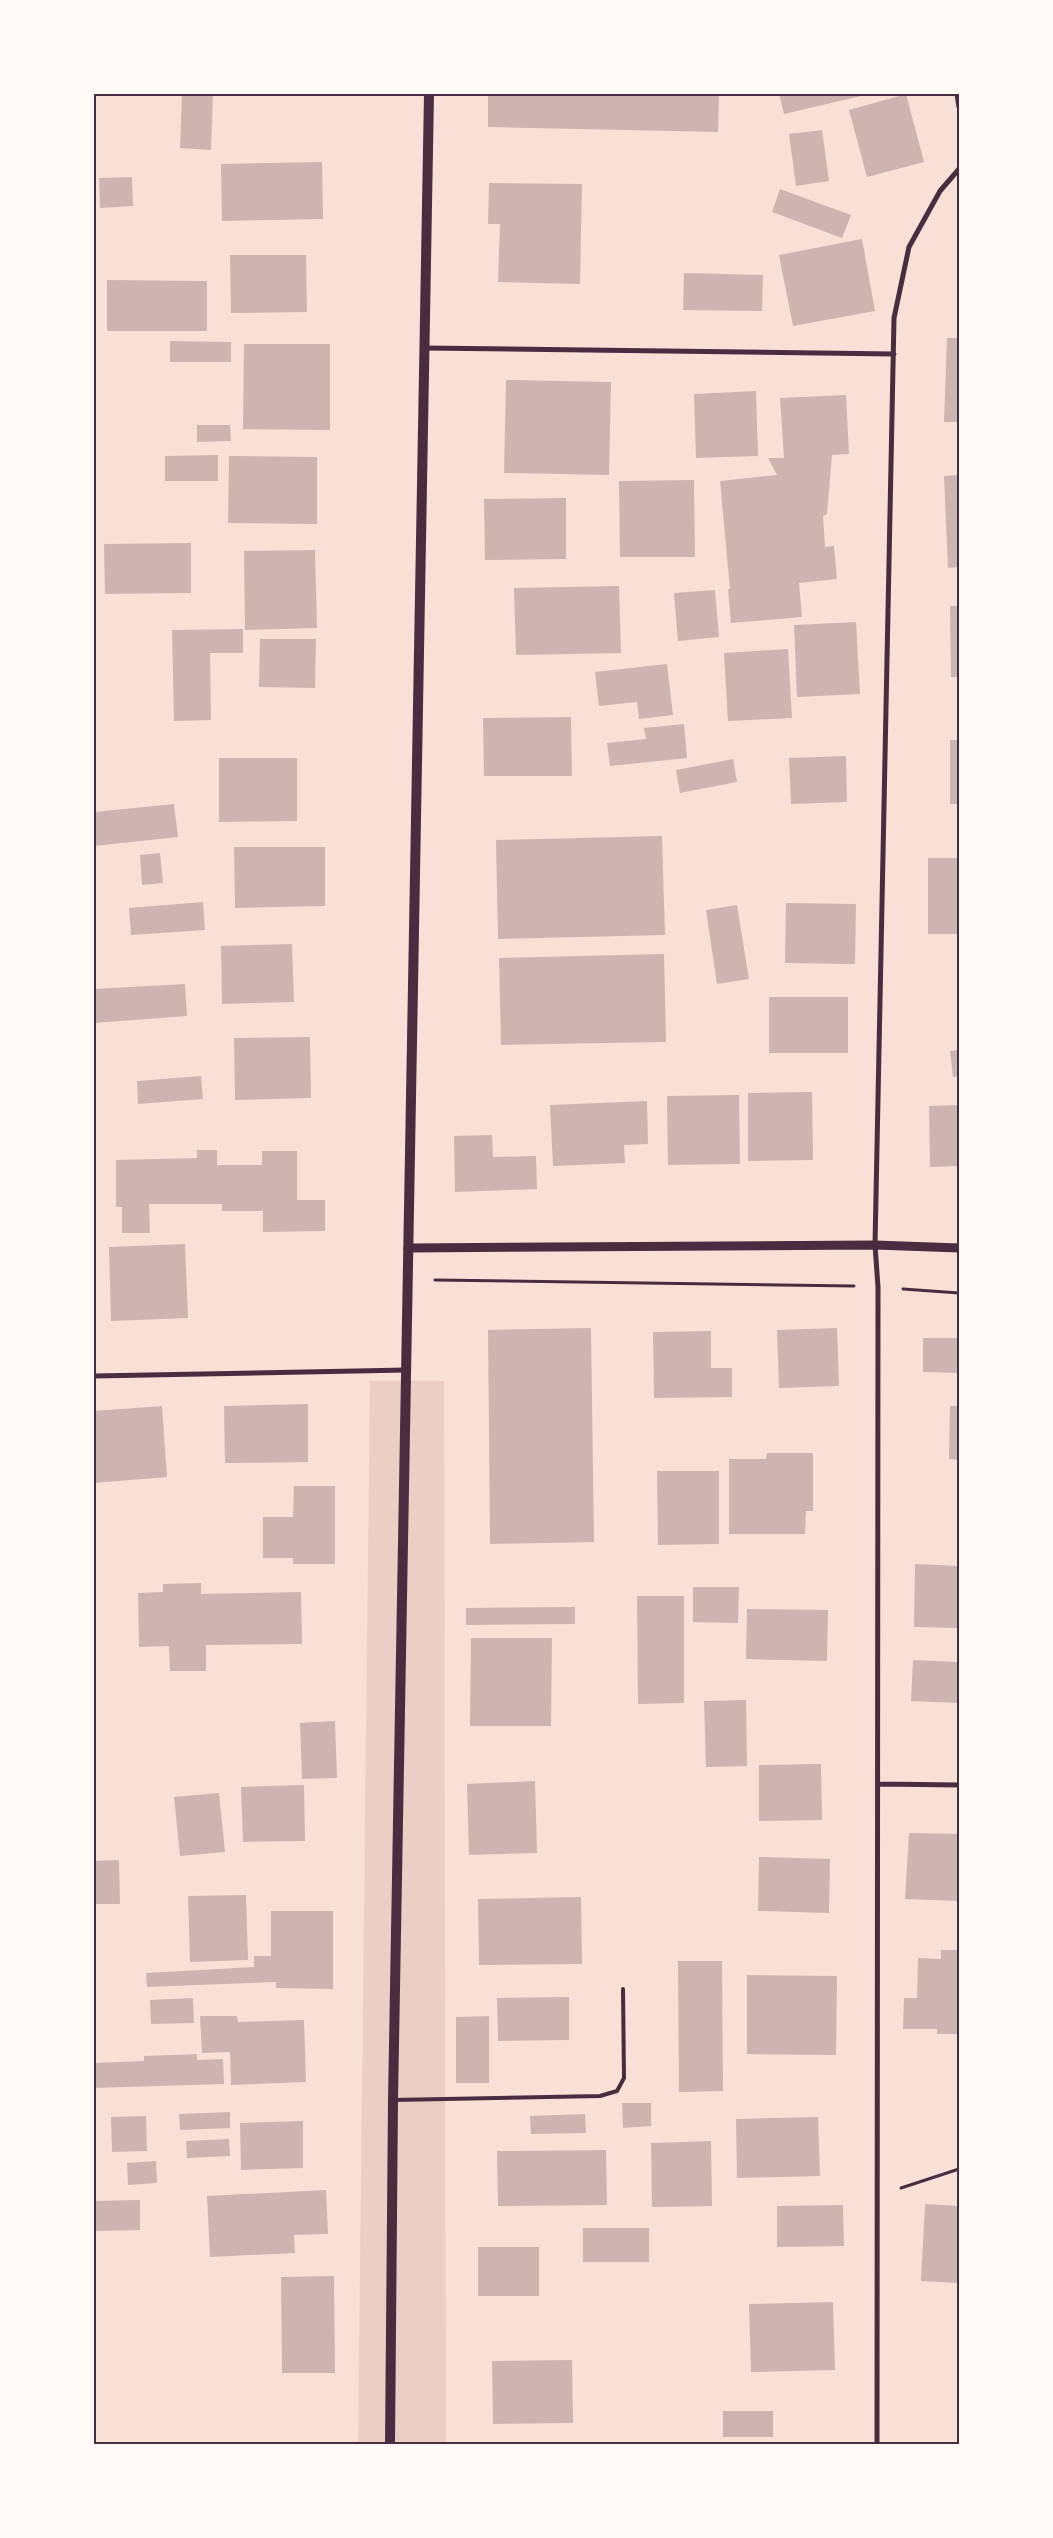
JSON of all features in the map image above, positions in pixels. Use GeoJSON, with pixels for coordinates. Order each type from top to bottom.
{"type":"FeatureCollection","features":[{"type":"Feature","properties":{"kind":"main road"},"geometry":{"type":"LineString","coordinates":[[390,2444],[393,2100],[429,94]]}},
{"type":"Feature","properties":{"kind":"street"},"geometry":{"type":"LineString","coordinates":[[956,94],[959,107]]}},
{"type":"Feature","properties":{"kind":"street"},"geometry":{"type":"LineString","coordinates":[[877,2444],[879,1784],[878,1287],[876,1245],[894,318],[909,247],[940,191],[959,169]]}},
{"type":"Feature","properties":{"kind":"street"},"geometry":{"type":"LineString","coordinates":[[424,348],[894,354]]}},
{"type":"Feature","properties":{"kind":"street"},"geometry":{"type":"LineString","coordinates":[[408,1248],[876,1245],[959,1248]]}},
{"type":"Feature","properties":{"kind":"street"},"geometry":{"type":"LineString","coordinates":[[94,1376],[406,1370]]}},
{"type":"Feature","properties":{"kind":"street"},"geometry":{"type":"LineString","coordinates":[[879,1784],[959,1785]]}},
{"type":"Feature","properties":{"kind":"lane"},"geometry":{"type":"LineString","coordinates":[[393,2100],[600,2096],[617,2091],[624,2078],[624,1989]]}},
{"type":"Feature","properties":{"kind":"path"},"geometry":{"type":"LineString","coordinates":[[408,1280],[878,1287],[959,1293]]}},
{"type":"Feature","properties":{"kind":"path"},"geometry":{"type":"LineString","coordinates":[[878,2196],[959,2168]]}},
{"type":"Feature","properties":{"kind":"shaded area"},"geometry":{"type":"Polygon","coordinates":[[[370,1381],[444,1381],[446,2444],[358,2444],[370,1381]]]}},
{"type":"Feature","properties":{"kind":"building"},"geometry":{"type":"Polygon","coordinates":[[[182,94],[213,94],[211,150],[180,148],[182,94]]]}},
{"type":"Feature","properties":{"kind":"building"},"geometry":{"type":"Polygon","coordinates":[[[488,94],[719,94],[718,132],[488,127],[488,94]]]}},
{"type":"Feature","properties":{"kind":"building"},"geometry":{"type":"Polygon","coordinates":[[[779,94],[861,94],[861,96],[784,114],[779,94]]]}},
{"type":"Feature","properties":{"kind":"building"},"geometry":{"type":"Polygon","coordinates":[[[906,94],[924,162],[867,177],[849,110],[906,94]]]}},
{"type":"Feature","properties":{"kind":"building"},"geometry":{"type":"Polygon","coordinates":[[[822,130],[829,181],[796,186],[789,134],[822,130]]]}},
{"type":"Feature","properties":{"kind":"building"},"geometry":{"type":"Polygon","coordinates":[[[322,162],[323,219],[222,221],[221,164],[322,162]]]}},
{"type":"Feature","properties":{"kind":"building"},"geometry":{"type":"Polygon","coordinates":[[[132,177],[133,206],[100,208],[99,178],[132,177]]]}},
{"type":"Feature","properties":{"kind":"building"},"geometry":{"type":"Polygon","coordinates":[[[489,183],[582,184],[580,284],[498,282],[500,224],[488,224],[489,183]]]}},
{"type":"Feature","properties":{"kind":"building"},"geometry":{"type":"Polygon","coordinates":[[[780,189],[851,215],[842,238],[772,212],[780,189]]]}},
{"type":"Feature","properties":{"kind":"building"},"geometry":{"type":"Polygon","coordinates":[[[862,239],[875,311],[793,326],[779,255],[862,239]]]}},
{"type":"Feature","properties":{"kind":"building"},"geometry":{"type":"Polygon","coordinates":[[[230,255],[306,255],[307,312],[231,313],[230,255]]]}},
{"type":"Feature","properties":{"kind":"building"},"geometry":{"type":"Polygon","coordinates":[[[684,273],[763,275],[762,311],[683,310],[684,273]]]}},
{"type":"Feature","properties":{"kind":"building"},"geometry":{"type":"Polygon","coordinates":[[[107,280],[207,281],[207,331],[107,331],[107,280]]]}},
{"type":"Feature","properties":{"kind":"building"},"geometry":{"type":"Polygon","coordinates":[[[947,338],[959,338],[959,422],[944,422],[947,338]]]}},
{"type":"Feature","properties":{"kind":"building"},"geometry":{"type":"Polygon","coordinates":[[[170,341],[231,342],[231,362],[170,362],[170,341]]]}},
{"type":"Feature","properties":{"kind":"building"},"geometry":{"type":"Polygon","coordinates":[[[244,344],[330,344],[330,430],[243,429],[244,344]]]}},
{"type":"Feature","properties":{"kind":"building"},"geometry":{"type":"Polygon","coordinates":[[[506,380],[611,382],[609,475],[504,473],[506,380]]]}},
{"type":"Feature","properties":{"kind":"building"},"geometry":{"type":"Polygon","coordinates":[[[756,391],[758,456],[696,458],[694,394],[756,391]]]}},
{"type":"Feature","properties":{"kind":"building"},"geometry":{"type":"Polygon","coordinates":[[[846,395],[849,454],[832,455],[827,514],[823,516],[825,547],[834,546],[837,579],[799,583],[802,617],[731,623],[728,589],[730,589],[720,481],[777,475],[768,458],[784,458],[780,398],[846,395]]]}},
{"type":"Feature","properties":{"kind":"building"},"geometry":{"type":"Polygon","coordinates":[[[197,425],[230,425],[231,441],[197,442],[197,425]]]}},
{"type":"Feature","properties":{"kind":"building"},"geometry":{"type":"Polygon","coordinates":[[[218,455],[218,481],[165,481],[165,456],[218,455]]]}},
{"type":"Feature","properties":{"kind":"building"},"geometry":{"type":"Polygon","coordinates":[[[229,456],[317,457],[317,524],[228,523],[229,456]]]}},
{"type":"Feature","properties":{"kind":"building"},"geometry":{"type":"Polygon","coordinates":[[[959,475],[959,567],[948,568],[944,476],[959,475]]]}},
{"type":"Feature","properties":{"kind":"building"},"geometry":{"type":"Polygon","coordinates":[[[694,480],[695,557],[620,557],[619,481],[694,480]]]}},
{"type":"Feature","properties":{"kind":"building"},"geometry":{"type":"Polygon","coordinates":[[[566,498],[566,559],[485,560],[484,499],[566,498]]]}},
{"type":"Feature","properties":{"kind":"building"},"geometry":{"type":"Polygon","coordinates":[[[191,543],[191,593],[105,594],[104,544],[191,543]]]}},
{"type":"Feature","properties":{"kind":"building"},"geometry":{"type":"Polygon","coordinates":[[[315,550],[317,628],[245,630],[244,551],[315,550]]]}},
{"type":"Feature","properties":{"kind":"building"},"geometry":{"type":"Polygon","coordinates":[[[619,586],[621,653],[516,655],[514,588],[619,586]]]}},
{"type":"Feature","properties":{"kind":"building"},"geometry":{"type":"Polygon","coordinates":[[[715,590],[719,637],[678,641],[674,593],[715,590]]]}},
{"type":"Feature","properties":{"kind":"building"},"geometry":{"type":"Polygon","coordinates":[[[950,606],[959,606],[959,677],[951,677],[950,606]]]}},
{"type":"Feature","properties":{"kind":"building"},"geometry":{"type":"Polygon","coordinates":[[[856,622],[860,694],[797,697],[794,625],[856,622]]]}},
{"type":"Feature","properties":{"kind":"building"},"geometry":{"type":"Polygon","coordinates":[[[243,629],[243,653],[210,653],[211,720],[174,721],[172,630],[243,629]]]}},
{"type":"Feature","properties":{"kind":"building"},"geometry":{"type":"Polygon","coordinates":[[[260,639],[316,639],[315,688],[259,687],[260,639]]]}},
{"type":"Feature","properties":{"kind":"building"},"geometry":{"type":"Polygon","coordinates":[[[788,649],[792,718],[728,721],[724,653],[788,649]]]}},
{"type":"Feature","properties":{"kind":"building"},"geometry":{"type":"Polygon","coordinates":[[[667,664],[673,715],[639,719],[637,702],[599,706],[595,672],[667,664]]]}},
{"type":"Feature","properties":{"kind":"building"},"geometry":{"type":"Polygon","coordinates":[[[571,717],[572,776],[484,776],[483,718],[571,717]]]}},
{"type":"Feature","properties":{"kind":"building"},"geometry":{"type":"Polygon","coordinates":[[[684,724],[687,758],[610,766],[607,743],[646,739],[644,728],[684,724]]]}},
{"type":"Feature","properties":{"kind":"building"},"geometry":{"type":"Polygon","coordinates":[[[950,740],[959,740],[959,804],[950,804],[950,740]]]}},
{"type":"Feature","properties":{"kind":"building"},"geometry":{"type":"Polygon","coordinates":[[[846,756],[847,802],[791,804],[789,758],[846,756]]]}},
{"type":"Feature","properties":{"kind":"building"},"geometry":{"type":"Polygon","coordinates":[[[219,758],[297,758],[297,821],[219,822],[219,758]]]}},
{"type":"Feature","properties":{"kind":"building"},"geometry":{"type":"Polygon","coordinates":[[[733,759],[737,782],[680,793],[676,770],[733,759]]]}},
{"type":"Feature","properties":{"kind":"building"},"geometry":{"type":"Polygon","coordinates":[[[174,804],[178,837],[94,846],[94,812],[174,804]]]}},
{"type":"Feature","properties":{"kind":"building"},"geometry":{"type":"Polygon","coordinates":[[[662,836],[665,935],[498,939],[496,840],[662,836]]]}},
{"type":"Feature","properties":{"kind":"building"},"geometry":{"type":"Polygon","coordinates":[[[234,847],[325,847],[325,906],[235,908],[234,847]]]}},
{"type":"Feature","properties":{"kind":"building"},"geometry":{"type":"Polygon","coordinates":[[[160,853],[163,883],[142,885],[140,855],[160,853]]]}},
{"type":"Feature","properties":{"kind":"building"},"geometry":{"type":"Polygon","coordinates":[[[928,858],[959,858],[959,934],[928,934],[928,858]]]}},
{"type":"Feature","properties":{"kind":"building"},"geometry":{"type":"Polygon","coordinates":[[[203,902],[205,930],[131,935],[129,908],[203,902]]]}},
{"type":"Feature","properties":{"kind":"building"},"geometry":{"type":"Polygon","coordinates":[[[786,903],[856,904],[855,964],[785,963],[786,903]]]}},
{"type":"Feature","properties":{"kind":"building"},"geometry":{"type":"Polygon","coordinates":[[[737,905],[749,979],[717,984],[706,910],[737,905]]]}},
{"type":"Feature","properties":{"kind":"building"},"geometry":{"type":"Polygon","coordinates":[[[292,944],[294,1002],[222,1004],[221,946],[292,944]]]}},
{"type":"Feature","properties":{"kind":"building"},"geometry":{"type":"Polygon","coordinates":[[[664,954],[666,1042],[501,1045],[499,958],[664,954]]]}},
{"type":"Feature","properties":{"kind":"building"},"geometry":{"type":"Polygon","coordinates":[[[185,984],[187,1016],[94,1023],[94,989],[185,984]]]}},
{"type":"Feature","properties":{"kind":"building"},"geometry":{"type":"Polygon","coordinates":[[[769,997],[848,997],[848,1053],[769,1053],[769,997]]]}},
{"type":"Feature","properties":{"kind":"building"},"geometry":{"type":"Polygon","coordinates":[[[310,1037],[311,1098],[235,1100],[234,1038],[310,1037]]]}},
{"type":"Feature","properties":{"kind":"building"},"geometry":{"type":"Polygon","coordinates":[[[959,1050],[959,1076],[953,1077],[950,1051],[959,1050]]]}},
{"type":"Feature","properties":{"kind":"building"},"geometry":{"type":"Polygon","coordinates":[[[201,1076],[203,1099],[138,1104],[137,1081],[201,1076]]]}},
{"type":"Feature","properties":{"kind":"building"},"geometry":{"type":"Polygon","coordinates":[[[812,1092],[813,1160],[748,1161],[748,1093],[812,1092]]]}},
{"type":"Feature","properties":{"kind":"building"},"geometry":{"type":"Polygon","coordinates":[[[739,1095],[740,1164],[668,1165],[667,1096],[739,1095]]]}},
{"type":"Feature","properties":{"kind":"building"},"geometry":{"type":"Polygon","coordinates":[[[647,1101],[648,1144],[624,1145],[625,1163],[553,1166],[550,1105],[647,1101]]]}},
{"type":"Feature","properties":{"kind":"building"},"geometry":{"type":"Polygon","coordinates":[[[959,1105],[959,1166],[930,1167],[929,1106],[959,1105]]]}},
{"type":"Feature","properties":{"kind":"building"},"geometry":{"type":"Polygon","coordinates":[[[492,1135],[493,1157],[536,1156],[537,1189],[455,1192],[454,1136],[492,1135]]]}},
{"type":"Feature","properties":{"kind":"building"},"geometry":{"type":"Polygon","coordinates":[[[197,1150],[217,1150],[217,1165],[262,1165],[262,1151],[297,1151],[297,1200],[325,1200],[325,1231],[263,1232],[263,1211],[222,1211],[222,1204],[149,1204],[150,1233],[122,1233],[122,1207],[116,1207],[116,1160],[197,1158],[197,1150]]]}},
{"type":"Feature","properties":{"kind":"building"},"geometry":{"type":"Polygon","coordinates":[[[185,1244],[188,1318],[111,1321],[109,1247],[185,1244]]]}},
{"type":"Feature","properties":{"kind":"building"},"geometry":{"type":"Polygon","coordinates":[[[591,1328],[594,1542],[490,1544],[488,1330],[591,1328]]]}},
{"type":"Feature","properties":{"kind":"building"},"geometry":{"type":"Polygon","coordinates":[[[837,1328],[839,1386],[779,1388],[777,1330],[837,1328]]]}},
{"type":"Feature","properties":{"kind":"building"},"geometry":{"type":"Polygon","coordinates":[[[711,1331],[711,1368],[732,1368],[732,1397],[654,1398],[653,1332],[711,1331]]]}},
{"type":"Feature","properties":{"kind":"building"},"geometry":{"type":"Polygon","coordinates":[[[923,1338],[959,1338],[959,1373],[923,1372],[923,1338]]]}},
{"type":"Feature","properties":{"kind":"building"},"geometry":{"type":"Polygon","coordinates":[[[308,1404],[308,1462],[225,1463],[224,1406],[308,1404]]]}},
{"type":"Feature","properties":{"kind":"building"},"geometry":{"type":"Polygon","coordinates":[[[162,1406],[167,1477],[94,1483],[94,1411],[162,1406]]]}},
{"type":"Feature","properties":{"kind":"building"},"geometry":{"type":"Polygon","coordinates":[[[950,1406],[959,1406],[959,1460],[949,1459],[950,1406]]]}},
{"type":"Feature","properties":{"kind":"building"},"geometry":{"type":"Polygon","coordinates":[[[767,1453],[813,1453],[813,1511],[806,1511],[805,1534],[729,1534],[729,1459],[766,1459],[767,1453]]]}},
{"type":"Feature","properties":{"kind":"building"},"geometry":{"type":"Polygon","coordinates":[[[657,1471],[719,1471],[719,1544],[658,1545],[657,1471]]]}},
{"type":"Feature","properties":{"kind":"building"},"geometry":{"type":"Polygon","coordinates":[[[294,1486],[335,1486],[335,1564],[293,1564],[293,1558],[263,1558],[263,1517],[293,1517],[294,1486]]]}},
{"type":"Feature","properties":{"kind":"building"},"geometry":{"type":"Polygon","coordinates":[[[915,1564],[959,1566],[959,1628],[914,1627],[915,1564]]]}},
{"type":"Feature","properties":{"kind":"building"},"geometry":{"type":"Polygon","coordinates":[[[201,1583],[201,1594],[301,1592],[302,1644],[206,1645],[206,1671],[170,1671],[169,1646],[139,1647],[138,1593],[163,1592],[163,1584],[201,1583]]]}},
{"type":"Feature","properties":{"kind":"building"},"geometry":{"type":"Polygon","coordinates":[[[693,1587],[739,1587],[738,1623],[693,1622],[693,1587]]]}},
{"type":"Feature","properties":{"kind":"building"},"geometry":{"type":"Polygon","coordinates":[[[637,1596],[684,1596],[684,1703],[638,1704],[637,1596]]]}},
{"type":"Feature","properties":{"kind":"building"},"geometry":{"type":"Polygon","coordinates":[[[575,1607],[575,1624],[466,1625],[466,1608],[575,1607]]]}},
{"type":"Feature","properties":{"kind":"building"},"geometry":{"type":"Polygon","coordinates":[[[747,1609],[828,1610],[827,1661],[746,1659],[747,1609]]]}},
{"type":"Feature","properties":{"kind":"building"},"geometry":{"type":"Polygon","coordinates":[[[471,1638],[552,1638],[551,1726],[470,1726],[471,1638]]]}},
{"type":"Feature","properties":{"kind":"building"},"geometry":{"type":"Polygon","coordinates":[[[913,1660],[959,1662],[959,1703],[911,1701],[913,1660]]]}},
{"type":"Feature","properties":{"kind":"building"},"geometry":{"type":"Polygon","coordinates":[[[746,1700],[747,1766],[706,1767],[704,1701],[746,1700]]]}},
{"type":"Feature","properties":{"kind":"building"},"geometry":{"type":"Polygon","coordinates":[[[335,1721],[337,1778],[302,1779],[300,1723],[335,1721]]]}},
{"type":"Feature","properties":{"kind":"building"},"geometry":{"type":"Polygon","coordinates":[[[821,1764],[822,1820],[759,1821],[759,1765],[821,1764]]]}},
{"type":"Feature","properties":{"kind":"building"},"geometry":{"type":"Polygon","coordinates":[[[535,1781],[537,1853],[469,1855],[467,1784],[535,1781]]]}},
{"type":"Feature","properties":{"kind":"building"},"geometry":{"type":"Polygon","coordinates":[[[304,1785],[305,1841],[243,1842],[241,1787],[304,1785]]]}},
{"type":"Feature","properties":{"kind":"building"},"geometry":{"type":"Polygon","coordinates":[[[219,1793],[225,1852],[180,1856],[174,1797],[219,1793]]]}},
{"type":"Feature","properties":{"kind":"building"},"geometry":{"type":"Polygon","coordinates":[[[909,1833],[959,1834],[959,1901],[905,1899],[909,1833]]]}},
{"type":"Feature","properties":{"kind":"building"},"geometry":{"type":"Polygon","coordinates":[[[759,1857],[830,1859],[829,1913],[758,1911],[759,1857]]]}},
{"type":"Feature","properties":{"kind":"building"},"geometry":{"type":"Polygon","coordinates":[[[119,1860],[120,1904],[94,1904],[94,1861],[119,1860]]]}},
{"type":"Feature","properties":{"kind":"building"},"geometry":{"type":"Polygon","coordinates":[[[246,1895],[248,1960],[190,1962],[188,1896],[246,1895]]]}},
{"type":"Feature","properties":{"kind":"building"},"geometry":{"type":"Polygon","coordinates":[[[581,1897],[582,1964],[479,1965],[478,1899],[581,1897]]]}},
{"type":"Feature","properties":{"kind":"building"},"geometry":{"type":"Polygon","coordinates":[[[271,1911],[333,1911],[333,1989],[276,1988],[276,1982],[147,1987],[146,1973],[254,1967],[254,1956],[271,1956],[271,1911]]]}},
{"type":"Feature","properties":{"kind":"building"},"geometry":{"type":"Polygon","coordinates":[[[941,1950],[959,1950],[959,2034],[937,2034],[937,2029],[903,2029],[904,1998],[917,1998],[918,1958],[941,1959],[941,1950]]]}},
{"type":"Feature","properties":{"kind":"building"},"geometry":{"type":"Polygon","coordinates":[[[678,1961],[722,1961],[723,2091],[679,2092],[678,1961]]]}},
{"type":"Feature","properties":{"kind":"building"},"geometry":{"type":"Polygon","coordinates":[[[747,1975],[837,1976],[836,2055],[747,2054],[747,1975]]]}},
{"type":"Feature","properties":{"kind":"building"},"geometry":{"type":"Polygon","coordinates":[[[569,1997],[569,2040],[498,2041],[497,1998],[569,1997]]]}},
{"type":"Feature","properties":{"kind":"building"},"geometry":{"type":"Polygon","coordinates":[[[193,1998],[194,2023],[151,2024],[150,2000],[193,1998]]]}},
{"type":"Feature","properties":{"kind":"building"},"geometry":{"type":"Polygon","coordinates":[[[200,2016],[237,2016],[238,2022],[304,2020],[306,2082],[231,2085],[230,2052],[202,2053],[200,2016]]]}},
{"type":"Feature","properties":{"kind":"building"},"geometry":{"type":"Polygon","coordinates":[[[489,2016],[489,2083],[456,2083],[456,2017],[489,2016]]]}},
{"type":"Feature","properties":{"kind":"building"},"geometry":{"type":"Polygon","coordinates":[[[197,2054],[197,2060],[223,2059],[224,2084],[94,2088],[94,2063],[144,2061],[144,2056],[197,2054]]]}},
{"type":"Feature","properties":{"kind":"building"},"geometry":{"type":"Polygon","coordinates":[[[622,2103],[651,2103],[651,2126],[623,2128],[622,2103]]]}},
{"type":"Feature","properties":{"kind":"building"},"geometry":{"type":"Polygon","coordinates":[[[230,2112],[230,2128],[180,2130],[179,2114],[230,2112]]]}},
{"type":"Feature","properties":{"kind":"building"},"geometry":{"type":"Polygon","coordinates":[[[585,2114],[586,2133],[531,2134],[530,2116],[585,2114]]]}},
{"type":"Feature","properties":{"kind":"building"},"geometry":{"type":"Polygon","coordinates":[[[146,2116],[147,2151],[112,2152],[111,2117],[146,2116]]]}},
{"type":"Feature","properties":{"kind":"building"},"geometry":{"type":"Polygon","coordinates":[[[818,2117],[820,2176],[737,2178],[736,2119],[818,2117]]]}},
{"type":"Feature","properties":{"kind":"building"},"geometry":{"type":"Polygon","coordinates":[[[303,2121],[303,2168],[241,2170],[240,2123],[303,2121]]]}},
{"type":"Feature","properties":{"kind":"building"},"geometry":{"type":"Polygon","coordinates":[[[229,2139],[230,2156],[187,2158],[186,2141],[229,2139]]]}},
{"type":"Feature","properties":{"kind":"building"},"geometry":{"type":"Polygon","coordinates":[[[711,2141],[712,2206],[652,2207],[651,2143],[711,2141]]]}},
{"type":"Feature","properties":{"kind":"building"},"geometry":{"type":"Polygon","coordinates":[[[606,2150],[607,2205],[498,2206],[497,2151],[606,2150]]]}},
{"type":"Feature","properties":{"kind":"building"},"geometry":{"type":"Polygon","coordinates":[[[156,2161],[157,2183],[128,2185],[127,2163],[156,2161]]]}},
{"type":"Feature","properties":{"kind":"building"},"geometry":{"type":"Polygon","coordinates":[[[326,2190],[328,2234],[294,2235],[295,2253],[210,2257],[207,2196],[326,2190]]]}},
{"type":"Feature","properties":{"kind":"building"},"geometry":{"type":"Polygon","coordinates":[[[140,2200],[140,2230],[94,2231],[94,2201],[140,2200]]]}},
{"type":"Feature","properties":{"kind":"building"},"geometry":{"type":"Polygon","coordinates":[[[925,2204],[959,2206],[959,2283],[921,2281],[925,2204]]]}},
{"type":"Feature","properties":{"kind":"building"},"geometry":{"type":"Polygon","coordinates":[[[843,2205],[844,2246],[777,2247],[777,2206],[843,2205]]]}},
{"type":"Feature","properties":{"kind":"building"},"geometry":{"type":"Polygon","coordinates":[[[583,2228],[649,2228],[649,2262],[583,2262],[583,2228]]]}},
{"type":"Feature","properties":{"kind":"building"},"geometry":{"type":"Polygon","coordinates":[[[478,2247],[539,2247],[539,2296],[478,2296],[478,2247]]]}},
{"type":"Feature","properties":{"kind":"building"},"geometry":{"type":"Polygon","coordinates":[[[334,2276],[335,2373],[282,2373],[281,2277],[334,2276]]]}},
{"type":"Feature","properties":{"kind":"building"},"geometry":{"type":"Polygon","coordinates":[[[833,2302],[835,2370],[751,2372],[749,2304],[833,2302]]]}},
{"type":"Feature","properties":{"kind":"building"},"geometry":{"type":"Polygon","coordinates":[[[572,2360],[573,2423],[493,2424],[492,2361],[572,2360]]]}},
{"type":"Feature","properties":{"kind":"building"},"geometry":{"type":"Polygon","coordinates":[[[723,2411],[773,2411],[773,2437],[723,2437],[723,2411]]]}}]}
